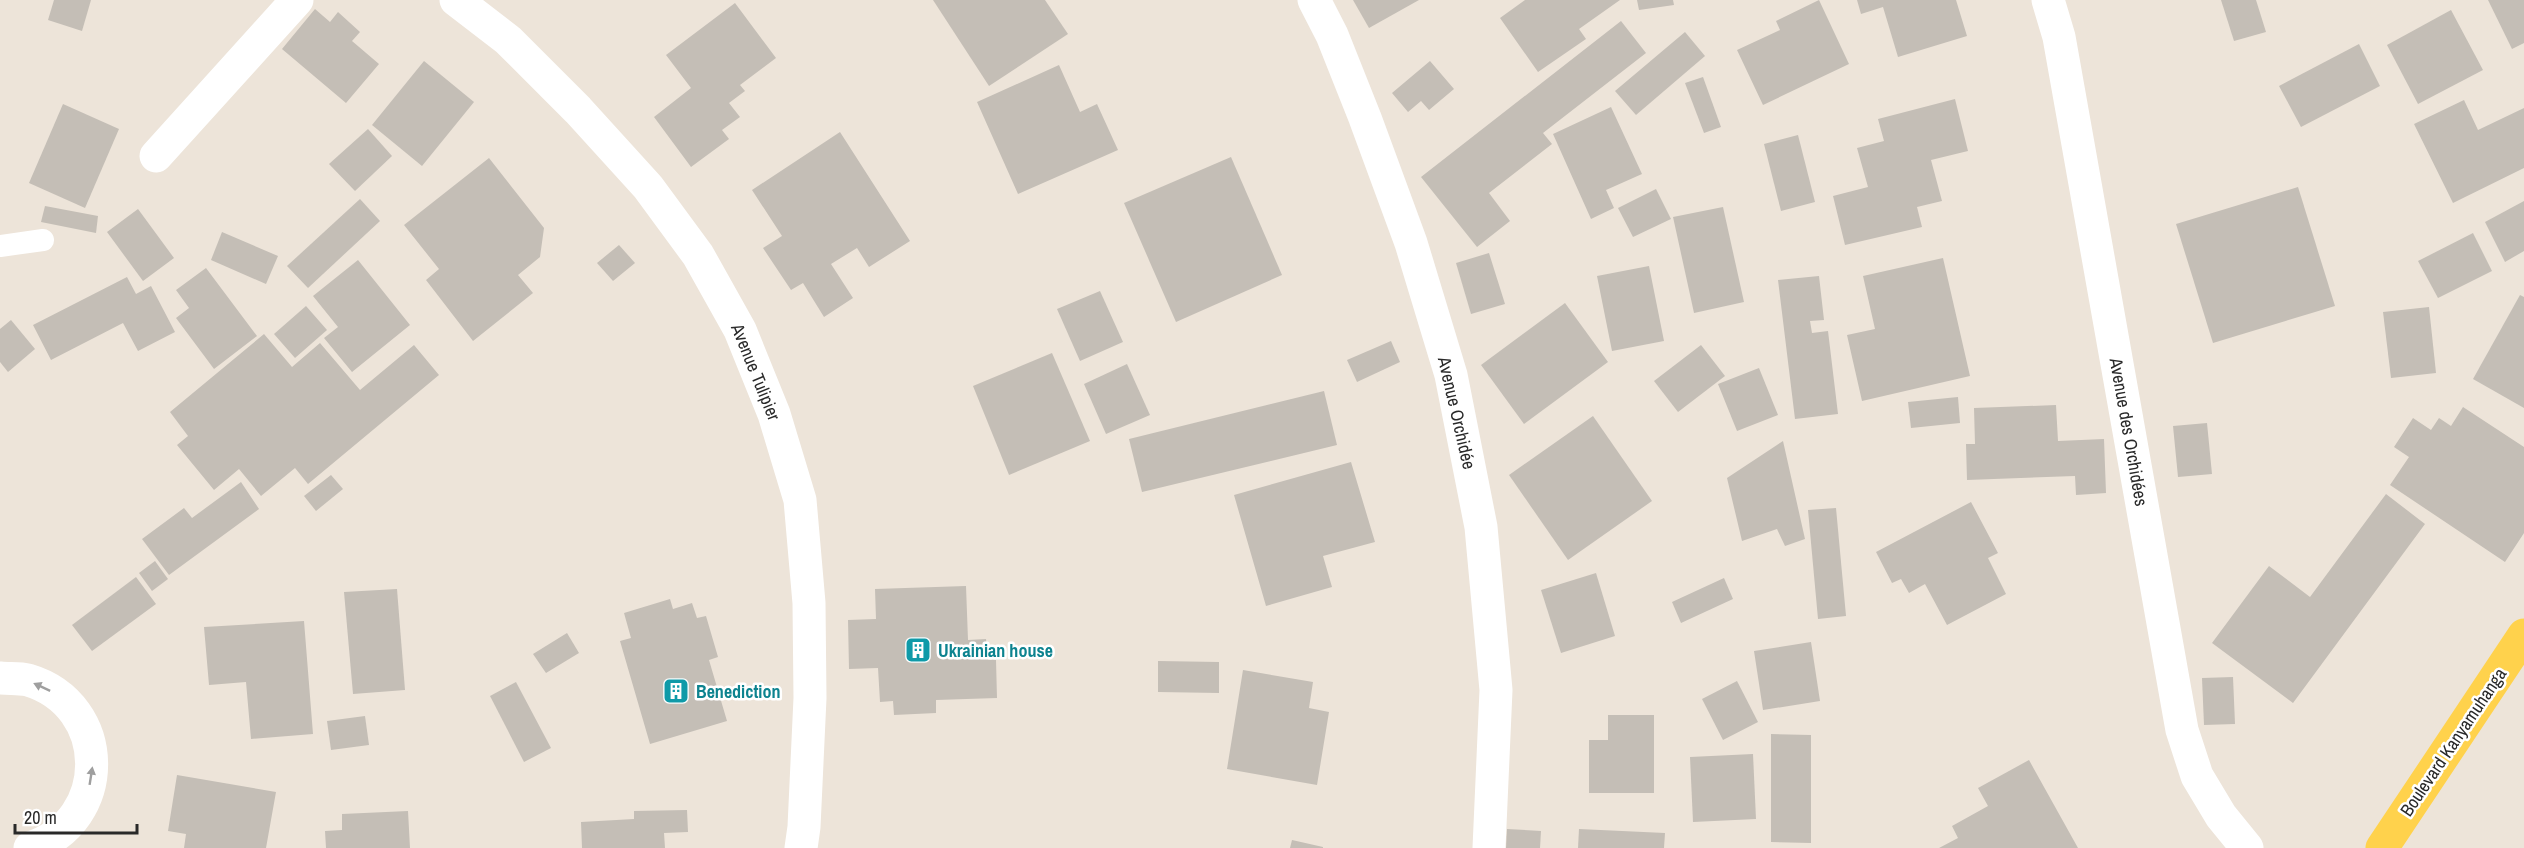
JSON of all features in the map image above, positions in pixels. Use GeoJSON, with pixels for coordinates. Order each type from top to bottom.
{"type":"FeatureCollection","features":[{"type":"Feature","properties":{"kind":"main road","name":"Boulevard Kanyamuhanga"},"geometry":{"type":"LineString","coordinates":[[2382,848],[2524,635]]}},
{"type":"Feature","properties":{"kind":"street"},"geometry":{"type":"LineString","coordinates":[[156,156],[297,0]]}},
{"type":"Feature","properties":{"kind":"street","name":"Avenue Tulipier"},"geometry":{"type":"LineString","coordinates":[[456,0],[508,40],[578,110],[648,187],[698,255],[744,340],[774,414],[800,500],[809,603],[810,698],[801,848]]}},
{"type":"Feature","properties":{"kind":"street","name":"Avenue Orchidée"},"geometry":{"type":"LineString","coordinates":[[1314,0],[1348,76],[1408,232],[1450,375],[1481,527],[1496,690],[1488,848]]}},
{"type":"Feature","properties":{"kind":"street","name":"Avenue des Orchidées"},"geometry":{"type":"LineString","coordinates":[[2048,0],[2059,37],[2182,730],[2198,776],[2221,816],[2247,848]]}},
{"type":"Feature","properties":{"kind":"street"},"geometry":{"type":"LineString","coordinates":[[0,678],[27,680],[55,693],[76,714],[89,741],[93,771],[86,801],[69,826],[41,846]]}},
{"type":"Feature","properties":{"kind":"lane"},"geometry":{"type":"LineString","coordinates":[[0,246],[43,240]]}},
{"type":"Feature","properties":{"kind":"building"},"geometry":{"type":"Polygon","coordinates":[[[54,0],[91,0],[82,31],[48,20],[54,0]]]}},
{"type":"Feature","properties":{"kind":"building"},"geometry":{"type":"Polygon","coordinates":[[[933,0],[1045,0],[1068,34],[989,86],[933,0]]]}},
{"type":"Feature","properties":{"kind":"building"},"geometry":{"type":"Polygon","coordinates":[[[1353,0],[1419,0],[1369,28],[1353,0]]]}},
{"type":"Feature","properties":{"kind":"building"},"geometry":{"type":"Polygon","coordinates":[[[1525,0],[1620,0],[1579,29],[1586,39],[1538,72],[1500,18],[1525,0]]]}},
{"type":"Feature","properties":{"kind":"building"},"geometry":{"type":"Polygon","coordinates":[[[1637,0],[1673,0],[1674,5],[1639,10],[1637,0]]]}},
{"type":"Feature","properties":{"kind":"building"},"geometry":{"type":"Polygon","coordinates":[[[1819,0],[1849,64],[1763,105],[1737,50],[1780,30],[1776,21],[1819,0]]]}},
{"type":"Feature","properties":{"kind":"building"},"geometry":{"type":"Polygon","coordinates":[[[1857,0],[1956,0],[1967,36],[1898,57],[1883,7],[1861,14],[1857,0]]]}},
{"type":"Feature","properties":{"kind":"building"},"geometry":{"type":"Polygon","coordinates":[[[2221,0],[2256,0],[2266,32],[2234,41],[2221,0]]]}},
{"type":"Feature","properties":{"kind":"building"},"geometry":{"type":"Polygon","coordinates":[[[2488,0],[2524,0],[2524,43],[2512,49],[2488,0]]]}},
{"type":"Feature","properties":{"kind":"building"},"geometry":{"type":"Polygon","coordinates":[[[735,3],[776,58],[740,85],[745,91],[729,103],[740,117],[722,130],[729,139],[691,167],[654,117],[691,88],[666,55],[735,3]]]}},
{"type":"Feature","properties":{"kind":"building"},"geometry":{"type":"Polygon","coordinates":[[[315,9],[330,22],[338,12],[360,32],[352,41],[379,64],[346,103],[282,49],[315,9]]]}},
{"type":"Feature","properties":{"kind":"building"},"geometry":{"type":"Polygon","coordinates":[[[2451,10],[2483,70],[2418,104],[2387,45],[2451,10]]]}},
{"type":"Feature","properties":{"kind":"building"},"geometry":{"type":"Polygon","coordinates":[[[1621,21],[1646,53],[1543,133],[1552,144],[1489,193],[1510,221],[1477,247],[1421,177],[1621,21]]]}},
{"type":"Feature","properties":{"kind":"building"},"geometry":{"type":"Polygon","coordinates":[[[1685,32],[1705,56],[1636,115],[1615,91],[1685,32]]]}},
{"type":"Feature","properties":{"kind":"building"},"geometry":{"type":"Polygon","coordinates":[[[2359,44],[2380,86],[2301,127],[2279,86],[2359,44]]]}},
{"type":"Feature","properties":{"kind":"building"},"geometry":{"type":"Polygon","coordinates":[[[424,61],[474,102],[422,166],[372,125],[424,61]]]}},
{"type":"Feature","properties":{"kind":"building"},"geometry":{"type":"Polygon","coordinates":[[[1430,61],[1454,89],[1429,110],[1421,101],[1408,112],[1392,93],[1430,61]]]}},
{"type":"Feature","properties":{"kind":"building"},"geometry":{"type":"Polygon","coordinates":[[[1059,65],[1080,112],[1097,104],[1118,150],[1018,194],[977,102],[1059,65]]]}},
{"type":"Feature","properties":{"kind":"building"},"geometry":{"type":"Polygon","coordinates":[[[1703,77],[1721,127],[1704,133],[1685,83],[1703,77]]]}},
{"type":"Feature","properties":{"kind":"building"},"geometry":{"type":"Polygon","coordinates":[[[1955,99],[1968,151],[1931,160],[1942,201],[1917,207],[1922,227],[1845,245],[1833,196],[1868,187],[1857,148],[1884,141],[1878,119],[1955,99]]]}},
{"type":"Feature","properties":{"kind":"building"},"geometry":{"type":"Polygon","coordinates":[[[2464,100],[2478,130],[2524,108],[2524,168],[2453,203],[2414,124],[2464,100]]]}},
{"type":"Feature","properties":{"kind":"building"},"geometry":{"type":"Polygon","coordinates":[[[63,104],[119,129],[85,208],[29,183],[63,104]]]}},
{"type":"Feature","properties":{"kind":"building"},"geometry":{"type":"Polygon","coordinates":[[[1611,107],[1642,174],[1606,190],[1614,208],[1591,219],[1553,134],[1611,107]]]}},
{"type":"Feature","properties":{"kind":"building"},"geometry":{"type":"Polygon","coordinates":[[[368,129],[392,156],[355,191],[329,164],[368,129]]]}},
{"type":"Feature","properties":{"kind":"building"},"geometry":{"type":"Polygon","coordinates":[[[840,132],[910,241],[869,267],[857,248],[831,264],[853,298],[824,317],[803,283],[791,290],[763,248],[782,236],[752,190],[840,132]]]}},
{"type":"Feature","properties":{"kind":"building"},"geometry":{"type":"Polygon","coordinates":[[[1798,135],[1815,202],[1781,211],[1764,144],[1798,135]]]}},
{"type":"Feature","properties":{"kind":"building"},"geometry":{"type":"Polygon","coordinates":[[[1231,157],[1282,275],[1176,322],[1124,203],[1231,157]]]}},
{"type":"Feature","properties":{"kind":"building"},"geometry":{"type":"Polygon","coordinates":[[[489,158],[544,228],[540,257],[518,275],[533,293],[473,341],[426,280],[439,269],[404,225],[489,158]]]}},
{"type":"Feature","properties":{"kind":"building"},"geometry":{"type":"Polygon","coordinates":[[[2298,187],[2335,306],[2213,343],[2176,224],[2298,187]]]}},
{"type":"Feature","properties":{"kind":"building"},"geometry":{"type":"Polygon","coordinates":[[[1656,189],[1671,219],[1633,237],[1618,208],[1656,189]]]}},
{"type":"Feature","properties":{"kind":"building"},"geometry":{"type":"Polygon","coordinates":[[[360,199],[380,221],[308,288],[287,266],[360,199]]]}},
{"type":"Feature","properties":{"kind":"building"},"geometry":{"type":"Polygon","coordinates":[[[2524,201],[2524,251],[2505,262],[2485,222],[2524,201]]]}},
{"type":"Feature","properties":{"kind":"building"},"geometry":{"type":"Polygon","coordinates":[[[45,206],[98,216],[96,233],[41,222],[45,206]]]}},
{"type":"Feature","properties":{"kind":"building"},"geometry":{"type":"Polygon","coordinates":[[[1723,207],[1744,302],[1694,313],[1673,217],[1723,207]]]}},
{"type":"Feature","properties":{"kind":"building"},"geometry":{"type":"Polygon","coordinates":[[[138,209],[174,258],[143,281],[107,232],[138,209]]]}},
{"type":"Feature","properties":{"kind":"building"},"geometry":{"type":"Polygon","coordinates":[[[222,232],[278,256],[266,284],[211,260],[222,232]]]}},
{"type":"Feature","properties":{"kind":"building"},"geometry":{"type":"Polygon","coordinates":[[[2473,233],[2492,271],[2438,298],[2418,261],[2473,233]]]}},
{"type":"Feature","properties":{"kind":"building"},"geometry":{"type":"Polygon","coordinates":[[[619,245],[635,263],[613,281],[597,263],[619,245]]]}},
{"type":"Feature","properties":{"kind":"building"},"geometry":{"type":"Polygon","coordinates":[[[1489,253],[1505,304],[1471,314],[1456,263],[1489,253]]]}},
{"type":"Feature","properties":{"kind":"building"},"geometry":{"type":"Polygon","coordinates":[[[1943,258],[1970,376],[1862,401],[1847,335],[1875,329],[1863,276],[1943,258]]]}},
{"type":"Feature","properties":{"kind":"building"},"geometry":{"type":"Polygon","coordinates":[[[358,260],[410,325],[352,372],[324,338],[338,327],[313,296],[358,260]]]}},
{"type":"Feature","properties":{"kind":"building"},"geometry":{"type":"Polygon","coordinates":[[[1649,266],[1664,341],[1612,351],[1597,276],[1649,266]]]}},
{"type":"Feature","properties":{"kind":"building"},"geometry":{"type":"Polygon","coordinates":[[[206,268],[257,336],[214,369],[176,318],[189,308],[176,290],[206,268]]]}},
{"type":"Feature","properties":{"kind":"building"},"geometry":{"type":"Polygon","coordinates":[[[1819,276],[1824,320],[1810,321],[1812,333],[1828,331],[1838,414],[1795,419],[1778,280],[1819,276]]]}},
{"type":"Feature","properties":{"kind":"building"},"geometry":{"type":"Polygon","coordinates":[[[127,277],[136,294],[151,286],[175,332],[138,351],[123,323],[51,360],[33,325],[127,277]]]}},
{"type":"Feature","properties":{"kind":"building"},"geometry":{"type":"Polygon","coordinates":[[[1100,291],[1123,342],[1080,361],[1057,309],[1100,291]]]}},
{"type":"Feature","properties":{"kind":"building"},"geometry":{"type":"Polygon","coordinates":[[[2520,295],[2524,297],[2524,408],[2473,379],[2520,295]]]}},
{"type":"Feature","properties":{"kind":"building"},"geometry":{"type":"Polygon","coordinates":[[[1565,303],[1608,362],[1524,424],[1481,365],[1565,303]]]}},
{"type":"Feature","properties":{"kind":"building"},"geometry":{"type":"Polygon","coordinates":[[[306,306],[327,330],[295,358],[274,334],[306,306]]]}},
{"type":"Feature","properties":{"kind":"building"},"geometry":{"type":"Polygon","coordinates":[[[2429,307],[2436,373],[2391,378],[2383,312],[2429,307]]]}},
{"type":"Feature","properties":{"kind":"building"},"geometry":{"type":"Polygon","coordinates":[[[11,320],[35,349],[8,372],[0,362],[0,329],[11,320]]]}},
{"type":"Feature","properties":{"kind":"building"},"geometry":{"type":"Polygon","coordinates":[[[264,334],[292,367],[320,343],[360,390],[414,345],[439,375],[308,484],[295,468],[261,496],[239,469],[214,490],[177,445],[188,436],[170,412],[264,334]]]}},
{"type":"Feature","properties":{"kind":"building"},"geometry":{"type":"Polygon","coordinates":[[[1391,341],[1400,362],[1357,382],[1347,360],[1391,341]]]}},
{"type":"Feature","properties":{"kind":"building"},"geometry":{"type":"Polygon","coordinates":[[[1701,345],[1725,376],[1678,412],[1654,381],[1701,345]]]}},
{"type":"Feature","properties":{"kind":"building"},"geometry":{"type":"Polygon","coordinates":[[[1052,353],[1090,441],[1009,475],[973,386],[1052,353]]]}},
{"type":"Feature","properties":{"kind":"building"},"geometry":{"type":"Polygon","coordinates":[[[1127,364],[1150,415],[1106,434],[1084,384],[1127,364]]]}},
{"type":"Feature","properties":{"kind":"building"},"geometry":{"type":"Polygon","coordinates":[[[1759,368],[1778,415],[1737,431],[1718,384],[1759,368]]]}},
{"type":"Feature","properties":{"kind":"building"},"geometry":{"type":"Polygon","coordinates":[[[1324,391],[1337,445],[1142,492],[1129,439],[1324,391]]]}},
{"type":"Feature","properties":{"kind":"building"},"geometry":{"type":"Polygon","coordinates":[[[1958,397],[1960,423],[1911,428],[1908,402],[1958,397]]]}},
{"type":"Feature","properties":{"kind":"building"},"geometry":{"type":"Polygon","coordinates":[[[2056,405],[2058,441],[2104,439],[2106,493],[2076,495],[2075,476],[1967,480],[1966,444],[1975,444],[1974,408],[2056,405]]]}},
{"type":"Feature","properties":{"kind":"building"},"geometry":{"type":"Polygon","coordinates":[[[2463,407],[2524,447],[2524,533],[2505,562],[2390,485],[2409,457],[2394,447],[2413,418],[2431,430],[2439,418],[2451,426],[2463,407]]]}},
{"type":"Feature","properties":{"kind":"building"},"geometry":{"type":"Polygon","coordinates":[[[1593,416],[1652,501],[1568,560],[1509,475],[1593,416]]]}},
{"type":"Feature","properties":{"kind":"building"},"geometry":{"type":"Polygon","coordinates":[[[2207,423],[2212,474],[2178,477],[2173,426],[2207,423]]]}},
{"type":"Feature","properties":{"kind":"building"},"geometry":{"type":"Polygon","coordinates":[[[1783,441],[1805,539],[1785,546],[1777,529],[1742,541],[1727,478],[1783,441]]]}},
{"type":"Feature","properties":{"kind":"building"},"geometry":{"type":"Polygon","coordinates":[[[1351,462],[1375,542],[1323,556],[1332,587],[1266,606],[1234,495],[1351,462]]]}},
{"type":"Feature","properties":{"kind":"building"},"geometry":{"type":"Polygon","coordinates":[[[331,475],[343,489],[316,511],[304,496],[331,475]]]}},
{"type":"Feature","properties":{"kind":"building"},"geometry":{"type":"Polygon","coordinates":[[[241,482],[259,509],[169,575],[142,539],[184,508],[192,518],[241,482]]]}},
{"type":"Feature","properties":{"kind":"building"},"geometry":{"type":"Polygon","coordinates":[[[2386,494],[2425,524],[2293,703],[2212,643],[2269,566],[2310,597],[2386,494]]]}},
{"type":"Feature","properties":{"kind":"building"},"geometry":{"type":"Polygon","coordinates":[[[1971,502],[1998,553],[1988,558],[2006,594],[1947,625],[1925,584],[1909,593],[1901,579],[1892,583],[1876,552],[1971,502]]]}},
{"type":"Feature","properties":{"kind":"building"},"geometry":{"type":"Polygon","coordinates":[[[1836,508],[1846,616],[1818,619],[1808,510],[1836,508]]]}},
{"type":"Feature","properties":{"kind":"building"},"geometry":{"type":"Polygon","coordinates":[[[155,561],[168,579],[152,591],[139,573],[155,561]]]}},
{"type":"Feature","properties":{"kind":"building"},"geometry":{"type":"Polygon","coordinates":[[[1596,573],[1615,636],[1561,653],[1541,590],[1596,573]]]}},
{"type":"Feature","properties":{"kind":"building"},"geometry":{"type":"Polygon","coordinates":[[[136,577],[156,604],[92,651],[72,625],[136,577]]]}},
{"type":"Feature","properties":{"kind":"building"},"geometry":{"type":"Polygon","coordinates":[[[1724,578],[1733,599],[1681,623],[1672,602],[1724,578]]]}},
{"type":"Feature","properties":{"kind":"building","name":"Ukrainian house"},"geometry":{"type":"Polygon","coordinates":[[[966,586],[968,640],[986,639],[988,660],[996,660],[997,698],[936,700],[936,713],[894,715],[893,701],[880,702],[878,668],[849,669],[848,620],[876,619],[875,589],[966,586]]]}},
{"type":"Feature","properties":{"kind":"building"},"geometry":{"type":"Polygon","coordinates":[[[397,589],[405,690],[353,694],[344,592],[397,589]]]}},
{"type":"Feature","properties":{"kind":"building","name":"Benediction"},"geometry":{"type":"Polygon","coordinates":[[[670,599],[673,609],[692,603],[697,618],[706,616],[718,657],[709,660],[727,721],[650,744],[620,641],[631,638],[624,613],[670,599]]]}},
{"type":"Feature","properties":{"kind":"building"},"geometry":{"type":"Polygon","coordinates":[[[304,621],[313,734],[251,739],[246,682],[209,685],[204,627],[304,621]]]}},
{"type":"Feature","properties":{"kind":"building"},"geometry":{"type":"Polygon","coordinates":[[[567,633],[579,653],[546,673],[533,654],[567,633]]]}},
{"type":"Feature","properties":{"kind":"building"},"geometry":{"type":"Polygon","coordinates":[[[1811,642],[1820,701],[1763,710],[1754,651],[1811,642]]]}},
{"type":"Feature","properties":{"kind":"building"},"geometry":{"type":"Polygon","coordinates":[[[1158,661],[1219,662],[1219,693],[1158,692],[1158,661]]]}},
{"type":"Feature","properties":{"kind":"building"},"geometry":{"type":"Polygon","coordinates":[[[1243,670],[1313,682],[1309,708],[1329,712],[1317,785],[1227,769],[1243,670]]]}},
{"type":"Feature","properties":{"kind":"building"},"geometry":{"type":"Polygon","coordinates":[[[2233,677],[2235,724],[2204,725],[2202,678],[2233,677]]]}},
{"type":"Feature","properties":{"kind":"building"},"geometry":{"type":"Polygon","coordinates":[[[1737,681],[1758,722],[1723,740],[1702,699],[1737,681]]]}},
{"type":"Feature","properties":{"kind":"building"},"geometry":{"type":"Polygon","coordinates":[[[516,682],[551,748],[524,762],[490,696],[516,682]]]}},
{"type":"Feature","properties":{"kind":"building"},"geometry":{"type":"Polygon","coordinates":[[[1608,715],[1654,715],[1654,793],[1589,793],[1589,740],[1608,740],[1608,715]]]}},
{"type":"Feature","properties":{"kind":"building"},"geometry":{"type":"Polygon","coordinates":[[[365,716],[369,745],[331,750],[327,721],[365,716]]]}},
{"type":"Feature","properties":{"kind":"building"},"geometry":{"type":"Polygon","coordinates":[[[1771,734],[1811,735],[1811,843],[1771,842],[1771,734]]]}},
{"type":"Feature","properties":{"kind":"building"},"geometry":{"type":"Polygon","coordinates":[[[1753,754],[1756,819],[1693,822],[1690,757],[1753,754]]]}},
{"type":"Feature","properties":{"kind":"building"},"geometry":{"type":"Polygon","coordinates":[[[2029,760],[2078,848],[1939,848],[1958,838],[1952,826],[1988,806],[1978,788],[2029,760]]]}},
{"type":"Feature","properties":{"kind":"building"},"geometry":{"type":"Polygon","coordinates":[[[177,775],[276,792],[266,848],[184,848],[186,834],[168,831],[177,775]]]}},
{"type":"Feature","properties":{"kind":"building"},"geometry":{"type":"Polygon","coordinates":[[[687,810],[688,832],[664,833],[665,848],[582,848],[581,822],[634,819],[634,811],[687,810]]]}},
{"type":"Feature","properties":{"kind":"building"},"geometry":{"type":"Polygon","coordinates":[[[408,811],[410,848],[326,848],[325,831],[342,830],[342,814],[408,811]]]}},
{"type":"Feature","properties":{"kind":"building"},"geometry":{"type":"Polygon","coordinates":[[[1507,829],[1541,831],[1540,848],[1506,848],[1507,829]]]}},
{"type":"Feature","properties":{"kind":"building"},"geometry":{"type":"Polygon","coordinates":[[[1579,829],[1665,833],[1664,848],[1578,848],[1579,829]]]}},
{"type":"Feature","properties":{"kind":"building"},"geometry":{"type":"Polygon","coordinates":[[[1292,840],[1323,847],[1323,848],[1290,848],[1292,840]]]}},
{"type":"Feature","properties":{"kind":"place","name":"Ukrainian house"},"geometry":{"type":"Point","coordinates":[918,650]}},
{"type":"Feature","properties":{"kind":"place","name":"Benediction"},"geometry":{"type":"Point","coordinates":[676,691]}}]}
